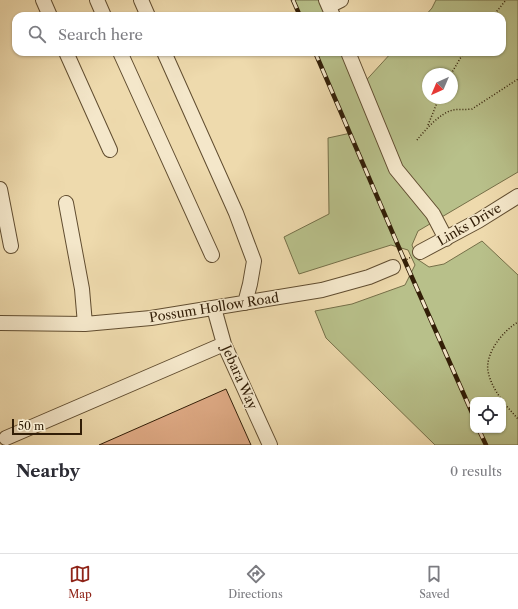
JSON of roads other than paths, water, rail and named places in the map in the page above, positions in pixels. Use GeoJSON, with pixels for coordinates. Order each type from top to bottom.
{"type":"FeatureCollection","features":[{"type":"Feature","properties":{"kind":"street"},"geometry":{"type":"LineString","coordinates":[[43,0],[48,12]]}},
{"type":"Feature","properties":{"kind":"street"},"geometry":{"type":"LineString","coordinates":[[97,0],[102,12]]}},
{"type":"Feature","properties":{"kind":"street"},"geometry":{"type":"LineString","coordinates":[[141,0],[146,12]]}},
{"type":"Feature","properties":{"kind":"street"},"geometry":{"type":"LineString","coordinates":[[68,56],[110,150]]}},
{"type":"Feature","properties":{"kind":"street"},"geometry":{"type":"LineString","coordinates":[[122,56],[212,254]]}},
{"type":"Feature","properties":{"kind":"street"},"geometry":{"type":"LineString","coordinates":[[166,56],[236,213],[254,261],[245,303]]}},
{"type":"Feature","properties":{"kind":"street"},"geometry":{"type":"LineString","coordinates":[[350,56],[396,169],[433,214],[446,238]]}},
{"type":"Feature","properties":{"kind":"street"},"geometry":{"type":"LineString","coordinates":[[0,189],[11,246]]}},
{"type":"Feature","properties":{"kind":"street","name":"Links Drive"},"geometry":{"type":"LineString","coordinates":[[420,252],[478,221],[518,196]]}},
{"type":"Feature","properties":{"kind":"street"},"geometry":{"type":"LineString","coordinates":[[66,203],[82,289],[86,324]]}},
{"type":"Feature","properties":{"kind":"street","name":"Possum Hollow Road"},"geometry":{"type":"LineString","coordinates":[[0,323],[86,324],[151,318],[322,290],[369,277],[393,267]]}},
{"type":"Feature","properties":{"kind":"street","name":"Jebara Way"},"geometry":{"type":"LineString","coordinates":[[214,308],[224,344],[270,445]]}},
{"type":"Feature","properties":{"kind":"street"},"geometry":{"type":"LineString","coordinates":[[6,438],[224,344]]}},
{"type":"Feature","properties":{"kind":"railway"},"geometry":{"type":"LineString","coordinates":[[293,0],[298,12]]}},
{"type":"Feature","properties":{"kind":"railway"},"geometry":{"type":"LineString","coordinates":[[317,56],[470,408]]}},
{"type":"Feature","properties":{"kind":"railway"},"geometry":{"type":"LineString","coordinates":[[480,433],[486,445]]}}]}
